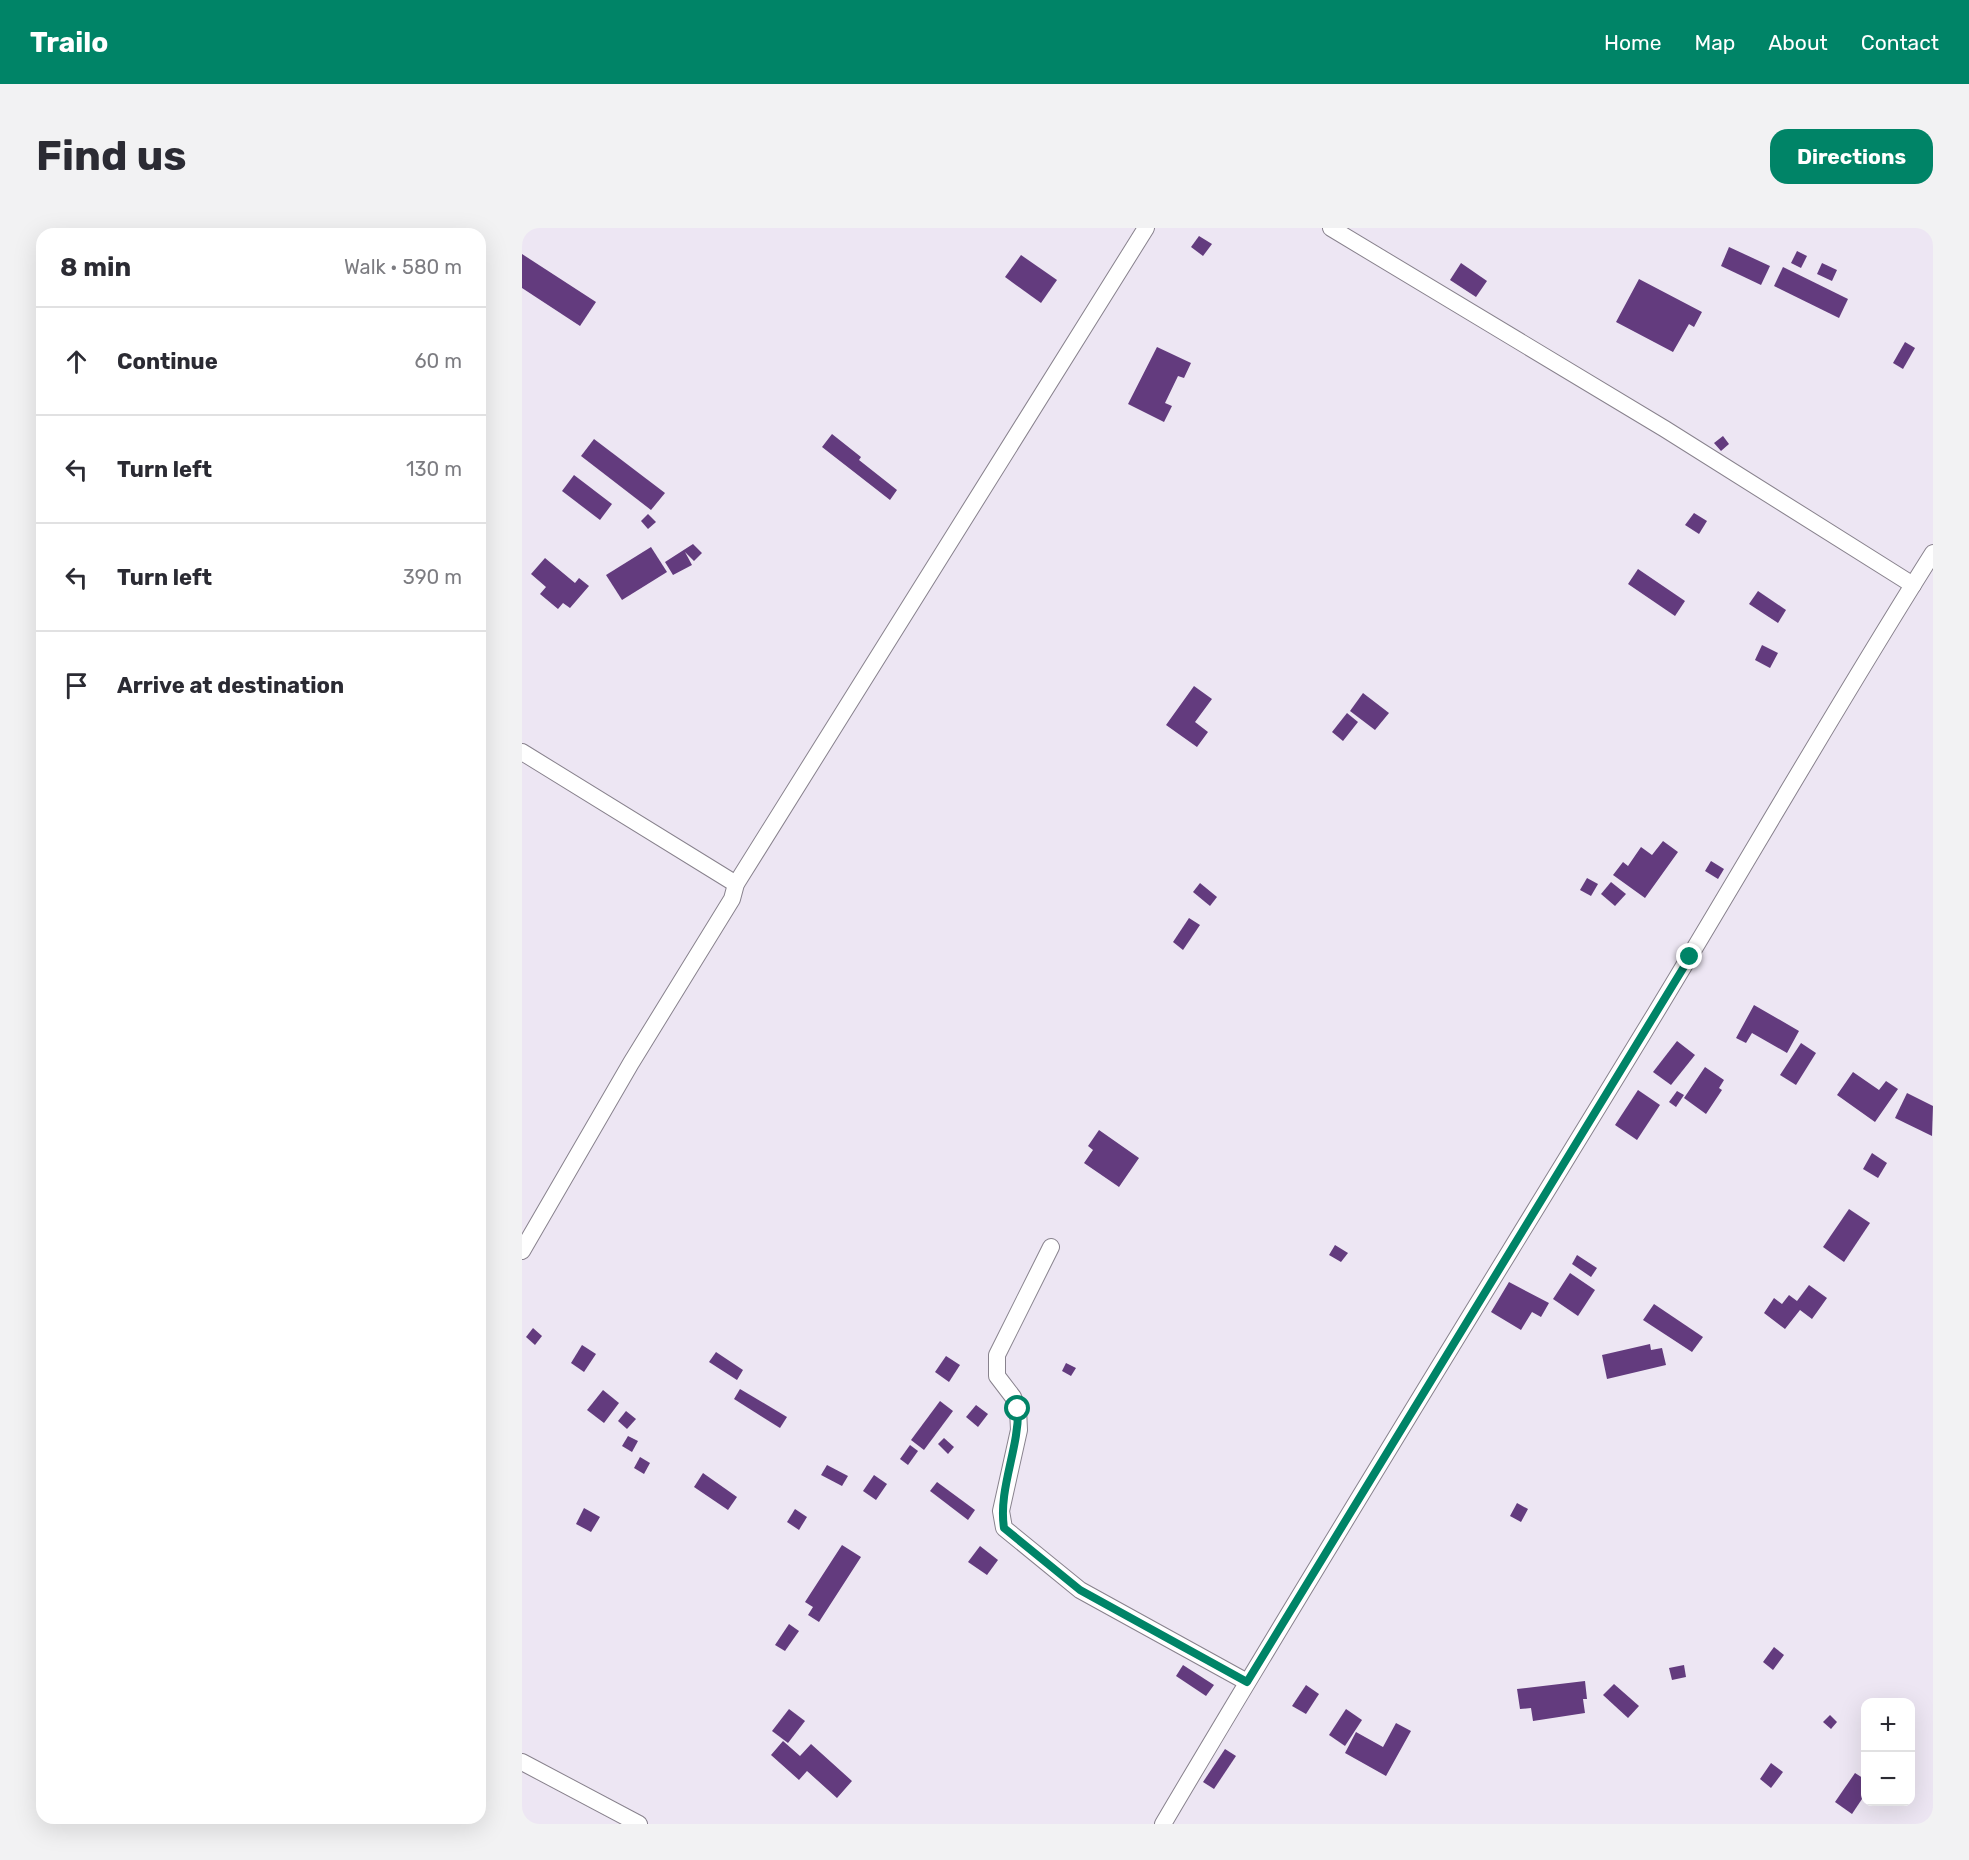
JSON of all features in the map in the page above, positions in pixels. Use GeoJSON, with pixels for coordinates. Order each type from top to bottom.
{"type":"FeatureCollection","features":[{"type":"Feature","properties":{"kind":"street"},"geometry":{"type":"LineString","coordinates":[[522,1251],[631,1063],[732,898],[736,884],[1146,228]]}},
{"type":"Feature","properties":{"kind":"street"},"geometry":{"type":"LineString","coordinates":[[1330,228],[1665,429],[1913,585]]}},
{"type":"Feature","properties":{"kind":"street"},"geometry":{"type":"LineString","coordinates":[[1163,1824],[1933,553]]}},
{"type":"Feature","properties":{"kind":"street"},"geometry":{"type":"LineString","coordinates":[[522,752],[736,884]]}},
{"type":"Feature","properties":{"kind":"street"},"geometry":{"type":"LineString","coordinates":[[1051,1247],[997,1355],[998,1376],[1013,1397],[1018,1409],[1018,1430],[1001,1511],[1004,1528],[1080,1590],[1247,1682]]}},
{"type":"Feature","properties":{"kind":"street"},"geometry":{"type":"LineString","coordinates":[[522,1762],[639,1824]]}},
{"type":"Feature","properties":{"kind":"building"},"geometry":{"type":"Polygon","coordinates":[[[1199,236],[1212,244],[1203,256],[1191,247],[1199,236]]]}},
{"type":"Feature","properties":{"kind":"building"},"geometry":{"type":"Polygon","coordinates":[[[1729,247],[1770,266],[1761,285],[1721,266],[1729,247]]]}},
{"type":"Feature","properties":{"kind":"building"},"geometry":{"type":"Polygon","coordinates":[[[1797,251],[1807,256],[1801,268],[1791,263],[1797,251]]]}},
{"type":"Feature","properties":{"kind":"building"},"geometry":{"type":"Polygon","coordinates":[[[522,254],[596,302],[580,326],[522,288],[522,254]]]}},
{"type":"Feature","properties":{"kind":"building"},"geometry":{"type":"Polygon","coordinates":[[[1021,255],[1057,280],[1041,303],[1005,277],[1021,255]]]}},
{"type":"Feature","properties":{"kind":"building"},"geometry":{"type":"Polygon","coordinates":[[[1461,263],[1487,281],[1476,297],[1450,280],[1461,263]]]}},
{"type":"Feature","properties":{"kind":"building"},"geometry":{"type":"Polygon","coordinates":[[[1822,263],[1837,270],[1832,281],[1817,274],[1822,263]]]}},
{"type":"Feature","properties":{"kind":"building"},"geometry":{"type":"Polygon","coordinates":[[[1783,267],[1848,299],[1839,318],[1774,286],[1783,267]]]}},
{"type":"Feature","properties":{"kind":"building"},"geometry":{"type":"Polygon","coordinates":[[[1639,279],[1702,312],[1694,327],[1689,324],[1673,352],[1616,322],[1639,279]]]}},
{"type":"Feature","properties":{"kind":"building"},"geometry":{"type":"Polygon","coordinates":[[[1905,342],[1915,348],[1903,369],[1893,363],[1905,342]]]}},
{"type":"Feature","properties":{"kind":"building"},"geometry":{"type":"Polygon","coordinates":[[[1157,347],[1191,363],[1184,378],[1178,376],[1165,403],[1172,406],[1164,422],[1128,404],[1157,347]]]}},
{"type":"Feature","properties":{"kind":"building"},"geometry":{"type":"Polygon","coordinates":[[[832,434],[861,457],[859,460],[897,490],[890,500],[822,447],[832,434]]]}},
{"type":"Feature","properties":{"kind":"building"},"geometry":{"type":"Polygon","coordinates":[[[1723,436],[1729,444],[1721,451],[1714,443],[1723,436]]]}},
{"type":"Feature","properties":{"kind":"building"},"geometry":{"type":"Polygon","coordinates":[[[594,439],[665,493],[651,510],[581,456],[594,439]]]}},
{"type":"Feature","properties":{"kind":"building"},"geometry":{"type":"Polygon","coordinates":[[[574,475],[612,504],[600,520],[562,491],[574,475]]]}},
{"type":"Feature","properties":{"kind":"building"},"geometry":{"type":"Polygon","coordinates":[[[1694,513],[1707,521],[1699,534],[1685,525],[1694,513]]]}},
{"type":"Feature","properties":{"kind":"building"},"geometry":{"type":"Polygon","coordinates":[[[648,514],[656,522],[648,529],[641,521],[648,514]]]}},
{"type":"Feature","properties":{"kind":"building"},"geometry":{"type":"Polygon","coordinates":[[[693,544],[702,553],[694,561],[685,552],[692,565],[673,575],[665,562],[693,544]]]}},
{"type":"Feature","properties":{"kind":"building"},"geometry":{"type":"Polygon","coordinates":[[[651,547],[667,572],[622,600],[606,575],[651,547]]]}},
{"type":"Feature","properties":{"kind":"building"},"geometry":{"type":"Polygon","coordinates":[[[545,558],[575,583],[579,578],[589,586],[570,608],[563,603],[558,609],[540,594],[546,587],[531,574],[545,558]]]}},
{"type":"Feature","properties":{"kind":"building"},"geometry":{"type":"Polygon","coordinates":[[[1638,569],[1685,601],[1675,616],[1628,584],[1638,569]]]}},
{"type":"Feature","properties":{"kind":"building"},"geometry":{"type":"Polygon","coordinates":[[[1758,591],[1786,610],[1778,623],[1749,604],[1758,591]]]}},
{"type":"Feature","properties":{"kind":"building"},"geometry":{"type":"Polygon","coordinates":[[[1762,645],[1778,653],[1770,668],[1755,660],[1762,645]]]}},
{"type":"Feature","properties":{"kind":"building"},"geometry":{"type":"Polygon","coordinates":[[[1194,686],[1212,699],[1195,722],[1208,732],[1197,747],[1166,725],[1194,686]]]}},
{"type":"Feature","properties":{"kind":"building"},"geometry":{"type":"Polygon","coordinates":[[[1363,693],[1389,713],[1375,730],[1350,711],[1363,693]]]}},
{"type":"Feature","properties":{"kind":"building"},"geometry":{"type":"Polygon","coordinates":[[[1347,713],[1358,722],[1343,741],[1332,732],[1347,713]]]}},
{"type":"Feature","properties":{"kind":"building"},"geometry":{"type":"Polygon","coordinates":[[[1663,841],[1678,852],[1645,898],[1613,875],[1623,862],[1628,866],[1641,847],[1652,855],[1663,841]]]}},
{"type":"Feature","properties":{"kind":"building"},"geometry":{"type":"Polygon","coordinates":[[[1711,861],[1724,869],[1718,879],[1705,871],[1711,861]]]}},
{"type":"Feature","properties":{"kind":"building"},"geometry":{"type":"Polygon","coordinates":[[[1587,878],[1598,884],[1591,896],[1580,890],[1587,878]]]}},
{"type":"Feature","properties":{"kind":"building"},"geometry":{"type":"Polygon","coordinates":[[[1611,882],[1626,894],[1615,906],[1601,894],[1611,882]]]}},
{"type":"Feature","properties":{"kind":"building"},"geometry":{"type":"Polygon","coordinates":[[[1200,883],[1217,897],[1210,906],[1193,892],[1200,883]]]}},
{"type":"Feature","properties":{"kind":"building"},"geometry":{"type":"Polygon","coordinates":[[[1189,918],[1200,925],[1183,950],[1173,942],[1189,918]]]}},
{"type":"Feature","properties":{"kind":"building"},"geometry":{"type":"Polygon","coordinates":[[[1754,1005],[1799,1031],[1787,1053],[1752,1033],[1746,1043],[1736,1038],[1754,1005]]]}},
{"type":"Feature","properties":{"kind":"building"},"geometry":{"type":"Polygon","coordinates":[[[1677,1041],[1695,1055],[1671,1085],[1653,1072],[1677,1041]]]}},
{"type":"Feature","properties":{"kind":"building"},"geometry":{"type":"Polygon","coordinates":[[[1801,1043],[1816,1053],[1796,1085],[1780,1075],[1801,1043]]]}},
{"type":"Feature","properties":{"kind":"building"},"geometry":{"type":"Polygon","coordinates":[[[1705,1067],[1724,1080],[1719,1088],[1722,1090],[1706,1114],[1684,1098],[1705,1067]]]}},
{"type":"Feature","properties":{"kind":"building"},"geometry":{"type":"Polygon","coordinates":[[[1853,1072],[1879,1090],[1886,1081],[1898,1089],[1875,1122],[1837,1095],[1853,1072]]]}},
{"type":"Feature","properties":{"kind":"building"},"geometry":{"type":"Polygon","coordinates":[[[1638,1090],[1660,1105],[1637,1140],[1615,1125],[1638,1090]]]}},
{"type":"Feature","properties":{"kind":"building"},"geometry":{"type":"Polygon","coordinates":[[[1677,1091],[1684,1095],[1676,1107],[1669,1102],[1677,1091]]]}},
{"type":"Feature","properties":{"kind":"building"},"geometry":{"type":"Polygon","coordinates":[[[1907,1093],[1933,1106],[1932,1136],[1895,1118],[1907,1093]]]}},
{"type":"Feature","properties":{"kind":"building"},"geometry":{"type":"Polygon","coordinates":[[[1099,1130],[1139,1158],[1119,1187],[1084,1163],[1093,1150],[1088,1146],[1099,1130]]]}},
{"type":"Feature","properties":{"kind":"building"},"geometry":{"type":"Polygon","coordinates":[[[1872,1153],[1887,1163],[1878,1178],[1863,1169],[1872,1153]]]}},
{"type":"Feature","properties":{"kind":"building"},"geometry":{"type":"Polygon","coordinates":[[[1849,1209],[1870,1223],[1844,1262],[1823,1247],[1849,1209]]]}},
{"type":"Feature","properties":{"kind":"building"},"geometry":{"type":"Polygon","coordinates":[[[1335,1245],[1348,1253],[1341,1262],[1329,1255],[1335,1245]]]}},
{"type":"Feature","properties":{"kind":"building"},"geometry":{"type":"Polygon","coordinates":[[[1577,1255],[1597,1268],[1591,1277],[1572,1264],[1577,1255]]]}},
{"type":"Feature","properties":{"kind":"building"},"geometry":{"type":"Polygon","coordinates":[[[1570,1273],[1595,1290],[1578,1316],[1553,1299],[1570,1273]]]}},
{"type":"Feature","properties":{"kind":"building"},"geometry":{"type":"Polygon","coordinates":[[[1509,1282],[1549,1303],[1541,1317],[1532,1312],[1521,1330],[1491,1312],[1509,1282]]]}},
{"type":"Feature","properties":{"kind":"building"},"geometry":{"type":"Polygon","coordinates":[[[1809,1285],[1827,1298],[1812,1319],[1800,1310],[1785,1329],[1764,1313],[1774,1298],[1782,1304],[1789,1295],[1797,1301],[1809,1285]]]}},
{"type":"Feature","properties":{"kind":"building"},"geometry":{"type":"Polygon","coordinates":[[[1654,1304],[1703,1337],[1692,1352],[1643,1320],[1654,1304]]]}},
{"type":"Feature","properties":{"kind":"building"},"geometry":{"type":"Polygon","coordinates":[[[533,1328],[542,1336],[535,1345],[526,1337],[533,1328]]]}},
{"type":"Feature","properties":{"kind":"building"},"geometry":{"type":"Polygon","coordinates":[[[1650,1344],[1651,1350],[1662,1348],[1666,1365],[1607,1379],[1602,1355],[1650,1344]]]}},
{"type":"Feature","properties":{"kind":"building"},"geometry":{"type":"Polygon","coordinates":[[[582,1345],[596,1354],[584,1372],[571,1363],[582,1345]]]}},
{"type":"Feature","properties":{"kind":"building"},"geometry":{"type":"Polygon","coordinates":[[[716,1352],[743,1370],[737,1380],[709,1362],[716,1352]]]}},
{"type":"Feature","properties":{"kind":"building"},"geometry":{"type":"Polygon","coordinates":[[[946,1356],[960,1365],[949,1382],[935,1372],[946,1356]]]}},
{"type":"Feature","properties":{"kind":"building"},"geometry":{"type":"Polygon","coordinates":[[[1066,1363],[1076,1368],[1071,1376],[1062,1371],[1066,1363]]]}},
{"type":"Feature","properties":{"kind":"building"},"geometry":{"type":"Polygon","coordinates":[[[740,1389],[787,1417],[780,1428],[734,1399],[740,1389]]]}},
{"type":"Feature","properties":{"kind":"building"},"geometry":{"type":"Polygon","coordinates":[[[603,1390],[619,1403],[604,1423],[587,1410],[603,1390]]]}},
{"type":"Feature","properties":{"kind":"building"},"geometry":{"type":"Polygon","coordinates":[[[940,1401],[953,1411],[924,1450],[911,1440],[940,1401]]]}},
{"type":"Feature","properties":{"kind":"building"},"geometry":{"type":"Polygon","coordinates":[[[976,1405],[988,1414],[978,1427],[966,1417],[976,1405]]]}},
{"type":"Feature","properties":{"kind":"building"},"geometry":{"type":"Polygon","coordinates":[[[626,1411],[636,1419],[627,1429],[618,1421],[626,1411]]]}},
{"type":"Feature","properties":{"kind":"building"},"geometry":{"type":"Polygon","coordinates":[[[628,1436],[638,1441],[632,1452],[622,1446],[628,1436]]]}},
{"type":"Feature","properties":{"kind":"building"},"geometry":{"type":"Polygon","coordinates":[[[944,1438],[954,1447],[948,1454],[938,1444],[944,1438]]]}},
{"type":"Feature","properties":{"kind":"building"},"geometry":{"type":"Polygon","coordinates":[[[910,1445],[918,1451],[908,1465],[900,1459],[910,1445]]]}},
{"type":"Feature","properties":{"kind":"building"},"geometry":{"type":"Polygon","coordinates":[[[640,1457],[650,1463],[644,1474],[634,1468],[640,1457]]]}},
{"type":"Feature","properties":{"kind":"building"},"geometry":{"type":"Polygon","coordinates":[[[827,1465],[848,1476],[842,1486],[821,1475],[827,1465]]]}},
{"type":"Feature","properties":{"kind":"building"},"geometry":{"type":"Polygon","coordinates":[[[703,1473],[737,1497],[728,1510],[694,1487],[703,1473]]]}},
{"type":"Feature","properties":{"kind":"building"},"geometry":{"type":"Polygon","coordinates":[[[874,1475],[887,1484],[876,1500],[863,1491],[874,1475]]]}},
{"type":"Feature","properties":{"kind":"building"},"geometry":{"type":"Polygon","coordinates":[[[937,1482],[975,1510],[968,1520],[930,1491],[937,1482]]]}},
{"type":"Feature","properties":{"kind":"building"},"geometry":{"type":"Polygon","coordinates":[[[1517,1503],[1528,1509],[1521,1522],[1510,1516],[1517,1503]]]}},
{"type":"Feature","properties":{"kind":"building"},"geometry":{"type":"Polygon","coordinates":[[[584,1508],[600,1517],[591,1532],[576,1524],[584,1508]]]}},
{"type":"Feature","properties":{"kind":"building"},"geometry":{"type":"Polygon","coordinates":[[[795,1509],[807,1517],[799,1530],[787,1522],[795,1509]]]}},
{"type":"Feature","properties":{"kind":"building"},"geometry":{"type":"Polygon","coordinates":[[[842,1545],[861,1557],[819,1622],[808,1615],[813,1607],[805,1602],[842,1545]]]}},
{"type":"Feature","properties":{"kind":"building"},"geometry":{"type":"Polygon","coordinates":[[[980,1546],[998,1560],[987,1575],[968,1562],[980,1546]]]}},
{"type":"Feature","properties":{"kind":"building"},"geometry":{"type":"Polygon","coordinates":[[[789,1624],[799,1631],[785,1651],[775,1645],[789,1624]]]}},
{"type":"Feature","properties":{"kind":"building"},"geometry":{"type":"Polygon","coordinates":[[[1774,1647],[1784,1655],[1773,1670],[1763,1662],[1774,1647]]]}},
{"type":"Feature","properties":{"kind":"building"},"geometry":{"type":"Polygon","coordinates":[[[1183,1665],[1214,1685],[1206,1696],[1176,1676],[1183,1665]]]}},
{"type":"Feature","properties":{"kind":"building"},"geometry":{"type":"Polygon","coordinates":[[[1684,1665],[1686,1677],[1672,1680],[1669,1668],[1684,1665]]]}},
{"type":"Feature","properties":{"kind":"building"},"geometry":{"type":"Polygon","coordinates":[[[1585,1681],[1587,1699],[1583,1699],[1585,1713],[1533,1721],[1531,1708],[1520,1709],[1517,1689],[1585,1681]]]}},
{"type":"Feature","properties":{"kind":"building"},"geometry":{"type":"Polygon","coordinates":[[[1614,1684],[1639,1706],[1628,1718],[1603,1695],[1614,1684]]]}},
{"type":"Feature","properties":{"kind":"building"},"geometry":{"type":"Polygon","coordinates":[[[1306,1685],[1319,1694],[1306,1714],[1292,1706],[1306,1685]]]}},
{"type":"Feature","properties":{"kind":"building"},"geometry":{"type":"Polygon","coordinates":[[[789,1709],[805,1721],[788,1743],[772,1731],[789,1709]]]}},
{"type":"Feature","properties":{"kind":"building"},"geometry":{"type":"Polygon","coordinates":[[[1346,1709],[1362,1720],[1345,1746],[1329,1735],[1346,1709]]]}},
{"type":"Feature","properties":{"kind":"building"},"geometry":{"type":"Polygon","coordinates":[[[1830,1715],[1837,1722],[1831,1729],[1823,1722],[1830,1715]]]}},
{"type":"Feature","properties":{"kind":"building"},"geometry":{"type":"Polygon","coordinates":[[[1396,1723],[1411,1731],[1386,1776],[1345,1753],[1356,1732],[1383,1747],[1396,1723]]]}},
{"type":"Feature","properties":{"kind":"building"},"geometry":{"type":"Polygon","coordinates":[[[783,1741],[800,1756],[811,1744],[852,1781],[837,1798],[807,1771],[799,1780],[771,1755],[783,1741]]]}},
{"type":"Feature","properties":{"kind":"building"},"geometry":{"type":"Polygon","coordinates":[[[1225,1749],[1236,1756],[1214,1789],[1203,1782],[1225,1749]]]}},
{"type":"Feature","properties":{"kind":"building"},"geometry":{"type":"Polygon","coordinates":[[[1771,1763],[1783,1772],[1771,1788],[1760,1779],[1771,1763]]]}},
{"type":"Feature","properties":{"kind":"building"},"geometry":{"type":"Polygon","coordinates":[[[1855,1773],[1861,1777],[1861,1800],[1852,1814],[1835,1802],[1855,1773]]]}},
{"type":"Feature","properties":{"kind":"route"},"geometry":{"type":"LineString","coordinates":[[1018,1409],[1018,1430],[1001,1511],[1004,1528],[1080,1590],[1247,1682],[1690,957]]}}]}
